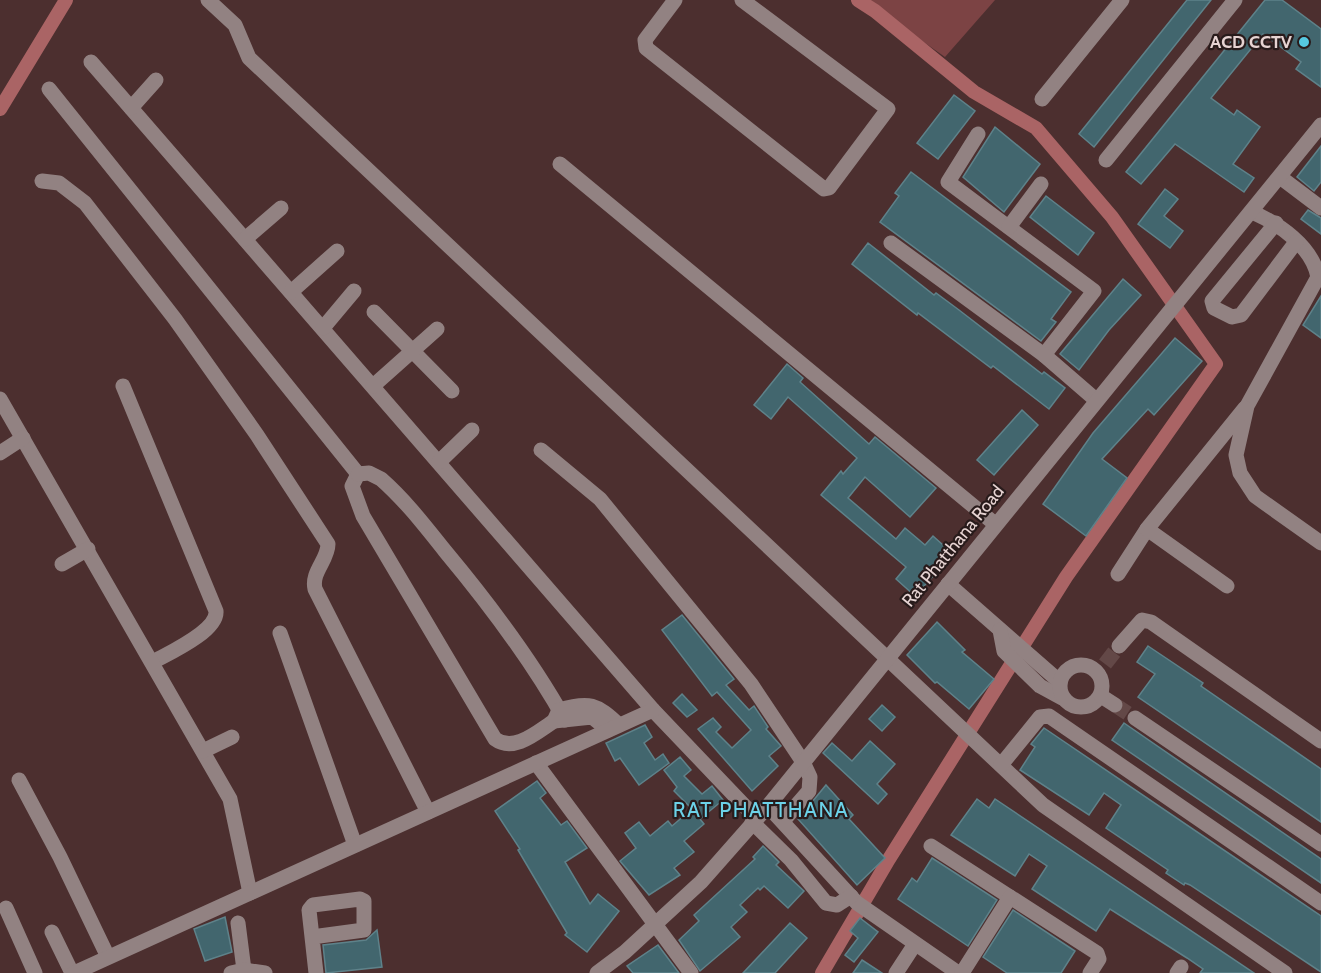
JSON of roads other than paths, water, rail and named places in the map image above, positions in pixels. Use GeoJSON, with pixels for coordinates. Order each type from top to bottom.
{"type":"FeatureCollection","features":[{"type":"Feature","properties":{"kind":"street"},"geometry":{"type":"LineString","coordinates":[[207,0],[231,19],[249,58],[1043,805],[1285,973]]}},
{"type":"Feature","properties":{"kind":"street"},"geometry":{"type":"LineString","coordinates":[[675,0],[644,44],[824,189],[829,188],[888,109],[741,0]]}},
{"type":"Feature","properties":{"kind":"street"},"geometry":{"type":"LineString","coordinates":[[1042,99],[1122,0]]}},
{"type":"Feature","properties":{"kind":"street"},"geometry":{"type":"LineString","coordinates":[[1106,160],[1235,0]]}},
{"type":"Feature","properties":{"kind":"street"},"geometry":{"type":"LineString","coordinates":[[91,62],[653,710],[791,861],[826,903],[837,905],[854,899]]}},
{"type":"Feature","properties":{"kind":"street"},"geometry":{"type":"LineString","coordinates":[[131,108],[156,80]]}},
{"type":"Feature","properties":{"kind":"street"},"geometry":{"type":"LineString","coordinates":[[49,89],[358,474]]}},
{"type":"Feature","properties":{"kind":"street","name":"Rat Phatthana Road"},"geometry":{"type":"LineString","coordinates":[[606,970],[701,882],[768,806],[1321,125]]}},
{"type":"Feature","properties":{"kind":"street"},"geometry":{"type":"LineString","coordinates":[[978,134],[947,181],[1094,291],[1044,355]]}},
{"type":"Feature","properties":{"kind":"street"},"geometry":{"type":"LineString","coordinates":[[560,164],[995,524]]}},
{"type":"Feature","properties":{"kind":"street"},"geometry":{"type":"LineString","coordinates":[[1280,177],[1321,208]]}},
{"type":"Feature","properties":{"kind":"street"},"geometry":{"type":"LineString","coordinates":[[42,181],[59,183],[86,203],[182,329],[257,435],[328,544],[327,552],[315,576],[315,589],[428,812]]}},
{"type":"Feature","properties":{"kind":"street"},"geometry":{"type":"LineString","coordinates":[[1009,227],[1041,184]]}},
{"type":"Feature","properties":{"kind":"street"},"geometry":{"type":"LineString","coordinates":[[245,239],[281,208]]}},
{"type":"Feature","properties":{"kind":"street"},"geometry":{"type":"LineString","coordinates":[[1118,574],[1147,529],[1247,406],[1316,284],[1316,269],[1309,254],[1276,223],[1252,212]]}},
{"type":"Feature","properties":{"kind":"street"},"geometry":{"type":"LineString","coordinates":[[1276,223],[1212,302],[1214,308],[1232,317],[1241,315],[1296,242]]}},
{"type":"Feature","properties":{"kind":"street"},"geometry":{"type":"LineString","coordinates":[[891,243],[1044,355],[1096,400]]}},
{"type":"Feature","properties":{"kind":"street"},"geometry":{"type":"LineString","coordinates":[[291,292],[337,251]]}},
{"type":"Feature","properties":{"kind":"street"},"geometry":{"type":"LineString","coordinates":[[322,328],[354,291]]}},
{"type":"Feature","properties":{"kind":"street"},"geometry":{"type":"LineString","coordinates":[[374,312],[452,391]]}},
{"type":"Feature","properties":{"kind":"street"},"geometry":{"type":"LineString","coordinates":[[373,386],[437,329]]}},
{"type":"Feature","properties":{"kind":"street"},"geometry":{"type":"LineString","coordinates":[[123,386],[216,610],[215,620],[204,631],[153,662]]}},
{"type":"Feature","properties":{"kind":"street"},"geometry":{"type":"LineString","coordinates":[[0,399],[230,799],[250,893]]}},
{"type":"Feature","properties":{"kind":"street"},"geometry":{"type":"LineString","coordinates":[[1247,406],[1236,455],[1240,473],[1255,496],[1321,543]]}},
{"type":"Feature","properties":{"kind":"street"},"geometry":{"type":"LineString","coordinates":[[439,462],[472,430]]}},
{"type":"Feature","properties":{"kind":"street"},"geometry":{"type":"LineString","coordinates":[[0,453],[23,438]]}},
{"type":"Feature","properties":{"kind":"street"},"geometry":{"type":"LineString","coordinates":[[541,450],[600,499],[739,669],[803,762],[810,777],[809,791],[783,821]]}},
{"type":"Feature","properties":{"kind":"street"},"geometry":{"type":"LineString","coordinates":[[358,474],[369,473],[381,479],[401,499],[486,600],[530,661],[559,717]]}},
{"type":"Feature","properties":{"kind":"street"},"geometry":{"type":"LineString","coordinates":[[358,474],[352,486],[363,516],[495,739],[503,745],[514,744],[583,704],[594,706],[613,728]]}},
{"type":"Feature","properties":{"kind":"street"},"geometry":{"type":"LineString","coordinates":[[1147,529],[1227,586]]}},
{"type":"Feature","properties":{"kind":"street"},"geometry":{"type":"LineString","coordinates":[[62,564],[88,549]]}},
{"type":"Feature","properties":{"kind":"street"},"geometry":{"type":"LineString","coordinates":[[948,584],[1034,669],[1060,682]]}},
{"type":"Feature","properties":{"kind":"street"},"geometry":{"type":"LineString","coordinates":[[1119,646],[1136,624],[1142,620],[1151,622],[1321,741]]}},
{"type":"Feature","properties":{"kind":"street"},"geometry":{"type":"LineString","coordinates":[[280,633],[355,845]]}},
{"type":"Feature","properties":{"kind":"street"},"geometry":{"type":"LineString","coordinates":[[1034,669],[1040,686],[1074,707],[1090,707],[1101,696],[1103,683],[1101,668],[1084,664],[1068,668],[1060,682],[1062,698]]}},
{"type":"Feature","properties":{"kind":"street"},"geometry":{"type":"LineString","coordinates":[[1101,696],[1115,705]]}},
{"type":"Feature","properties":{"kind":"street"},"geometry":{"type":"LineString","coordinates":[[52,932],[73,973],[653,710]]}},
{"type":"Feature","properties":{"kind":"street"},"geometry":{"type":"LineString","coordinates":[[1001,765],[1040,717],[1045,714],[1321,903]]}},
{"type":"Feature","properties":{"kind":"street"},"geometry":{"type":"LineString","coordinates":[[1135,718],[1321,844]]}},
{"type":"Feature","properties":{"kind":"street"},"geometry":{"type":"LineString","coordinates":[[203,751],[232,737]]}},
{"type":"Feature","properties":{"kind":"street"},"geometry":{"type":"LineString","coordinates":[[536,763],[691,973]]}},
{"type":"Feature","properties":{"kind":"street"},"geometry":{"type":"LineString","coordinates":[[19,780],[60,857],[108,957]]}},
{"type":"Feature","properties":{"kind":"street"},"geometry":{"type":"LineString","coordinates":[[768,806],[854,899],[876,917],[958,973]]}},
{"type":"Feature","properties":{"kind":"street"},"geometry":{"type":"LineString","coordinates":[[931,846],[1097,953],[1099,959],[1090,973]]}},
{"type":"Feature","properties":{"kind":"street"},"geometry":{"type":"LineString","coordinates":[[962,973],[1010,897]]}},
{"type":"Feature","properties":{"kind":"street"},"geometry":{"type":"LineString","coordinates":[[6,908],[35,973]]}},
{"type":"Feature","properties":{"kind":"street"},"geometry":{"type":"LineString","coordinates":[[238,924],[238,972],[265,973]]}},
{"type":"Feature","properties":{"kind":"street"},"geometry":{"type":"LineString","coordinates":[[312,937],[316,973]]}},
{"type":"Feature","properties":{"kind":"street"},"geometry":{"type":"LineString","coordinates":[[896,973],[915,944]]}},
{"type":"Feature","properties":{"kind":"waterway"},"geometry":{"type":"LineString","coordinates":[[0,109],[66,0]]}},
{"type":"Feature","properties":{"kind":"waterway"},"geometry":{"type":"LineString","coordinates":[[822,973],[889,859],[1066,577],[1216,364],[1112,217],[1036,128],[974,92],[875,11],[858,0]]}},
{"type":"Feature","properties":{"kind":"tunnel"},"geometry":{"type":"LineString","coordinates":[[1105,664],[1119,646]]}},
{"type":"Feature","properties":{"kind":"tunnel"},"geometry":{"type":"LineString","coordinates":[[1115,705],[1135,718]]}},
{"type":"Feature","properties":{"kind":"place","name":"ACD CCTV"},"geometry":{"type":"Point","coordinates":[1304,42]}},
{"type":"Feature","properties":{"kind":"district","name":"RAT PHATTHANA"},"geometry":{"type":"Point","coordinates":[761,810]}}]}
